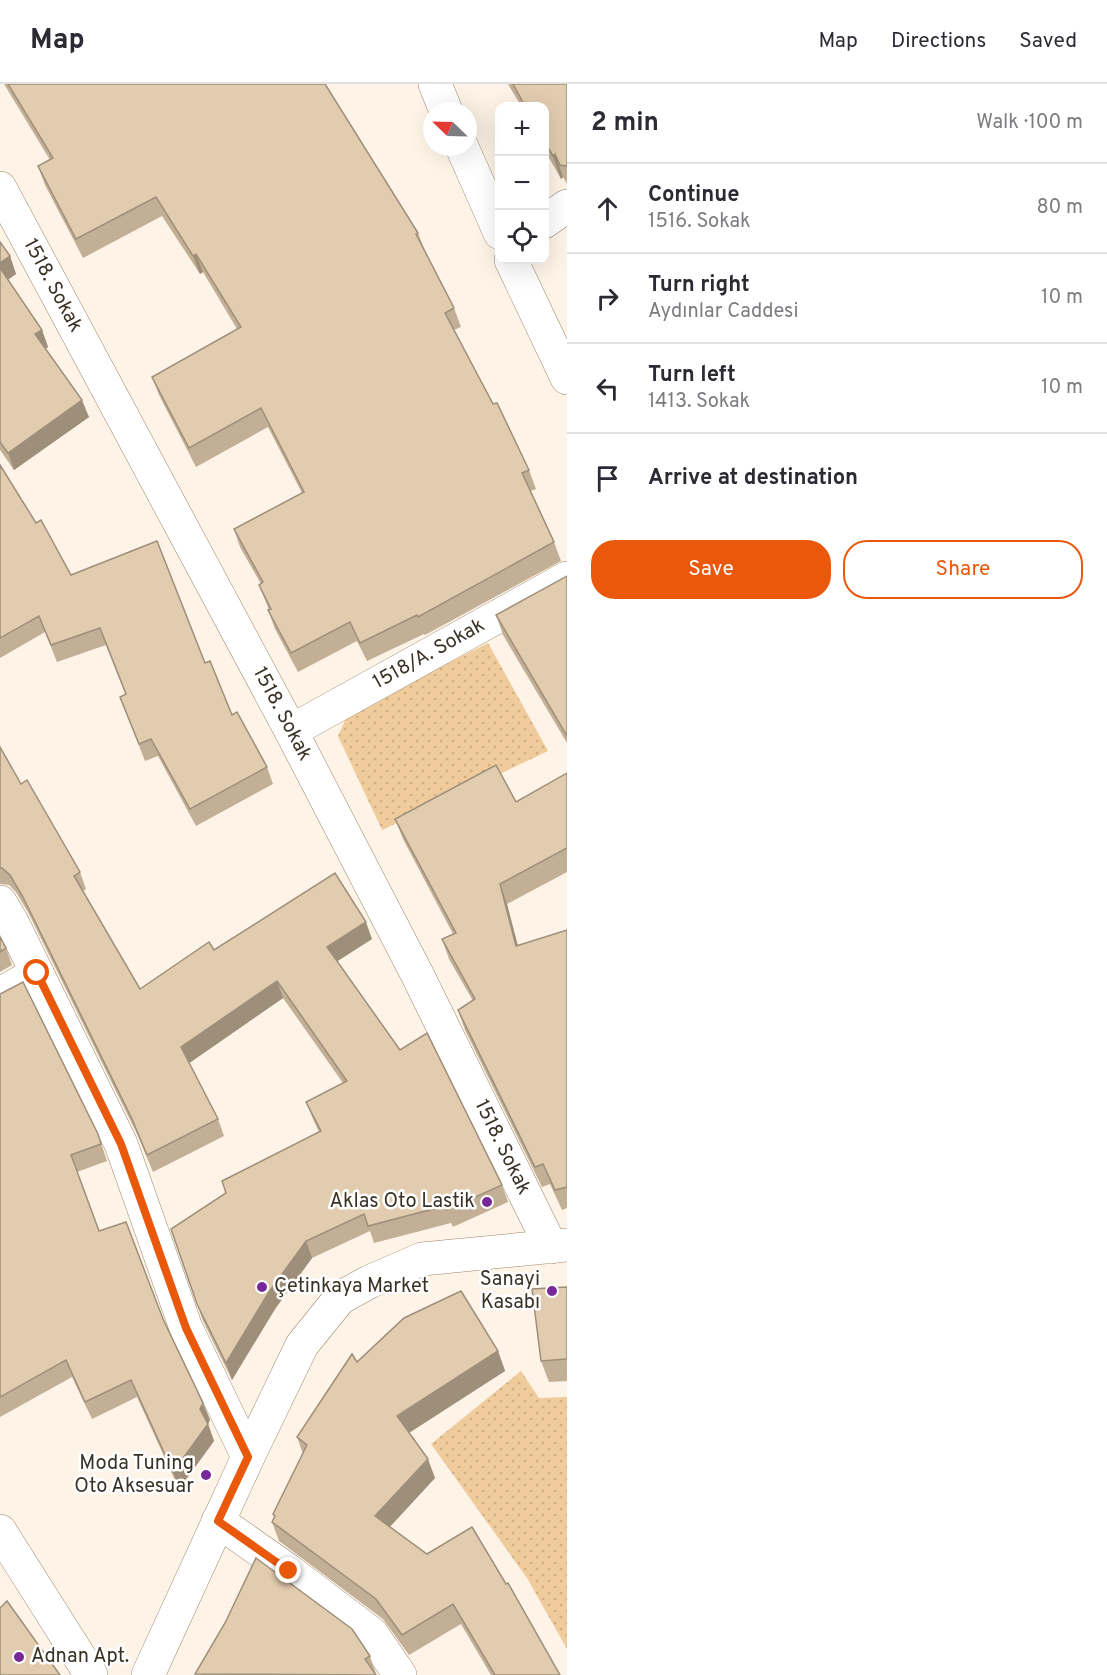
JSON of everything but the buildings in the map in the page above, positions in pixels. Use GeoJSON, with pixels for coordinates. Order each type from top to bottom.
{"type":"FeatureCollection","features":[{"type":"Feature","properties":{"kind":"street"},"geometry":{"type":"LineString","coordinates":[[435,84],[442,102]]}},
{"type":"Feature","properties":{"kind":"street"},"geometry":{"type":"LineString","coordinates":[[466,156],[495,222]]}},
{"type":"Feature","properties":{"kind":"street","name":"1518. Sokak"},"geometry":{"type":"LineString","coordinates":[[0,188],[291,731],[559,1246]]}},
{"type":"Feature","properties":{"kind":"street"},"geometry":{"type":"LineString","coordinates":[[549,219],[567,206]]}},
{"type":"Feature","properties":{"kind":"street"},"geometry":{"type":"LineString","coordinates":[[513,264],[567,378]]}},
{"type":"Feature","properties":{"kind":"street","name":"1518/A. Sokak"},"geometry":{"type":"LineString","coordinates":[[291,731],[567,578]]}},
{"type":"Feature","properties":{"kind":"street"},"geometry":{"type":"LineString","coordinates":[[0,902],[121,1144],[186,1328],[248,1457]]}},
{"type":"Feature","properties":{"kind":"street"},"geometry":{"type":"LineString","coordinates":[[0,994],[37,973]]}},
{"type":"Feature","properties":{"kind":"street"},"geometry":{"type":"LineString","coordinates":[[148,1675],[302,1345],[340,1298],[369,1282],[422,1259],[559,1246]]}},
{"type":"Feature","properties":{"kind":"street"},"geometry":{"type":"LineString","coordinates":[[218,1521],[372,1634],[400,1675]]}},
{"type":"Feature","properties":{"kind":"street"},"geometry":{"type":"LineString","coordinates":[[0,1531],[91,1675]]}},
{"type":"Feature","properties":{"kind":"shaded area"},"geometry":{"type":"Polygon","coordinates":[[[488,643],[548,751],[382,830],[338,736],[348,714],[488,643]]]}},
{"type":"Feature","properties":{"kind":"shaded area"},"geometry":{"type":"Polygon","coordinates":[[[521,1371],[539,1398],[567,1397],[567,1649],[527,1578],[431,1444],[521,1371]]]}},
{"type":"Feature","properties":{"kind":"place","name":"Aklas Oto Lastik"},"geometry":{"type":"Point","coordinates":[487,1202]}},
{"type":"Feature","properties":{"kind":"place","name":"Çetinkaya Market"},"geometry":{"type":"Point","coordinates":[262,1287]}},
{"type":"Feature","properties":{"kind":"place","name":"Sanayi Kasabı"},"geometry":{"type":"Point","coordinates":[552,1291]}},
{"type":"Feature","properties":{"kind":"place","name":"Moda Tuning Oto Aksesuar"},"geometry":{"type":"Point","coordinates":[206,1475]}},
{"type":"Feature","properties":{"kind":"place","name":"Adnan Apt."},"geometry":{"type":"Point","coordinates":[19,1657]}},
{"type":"Feature","properties":{"kind":"route"},"geometry":{"type":"LineString","coordinates":[[37,973],[121,1144],[186,1328],[248,1457],[218,1521],[289,1571]]}}]}
